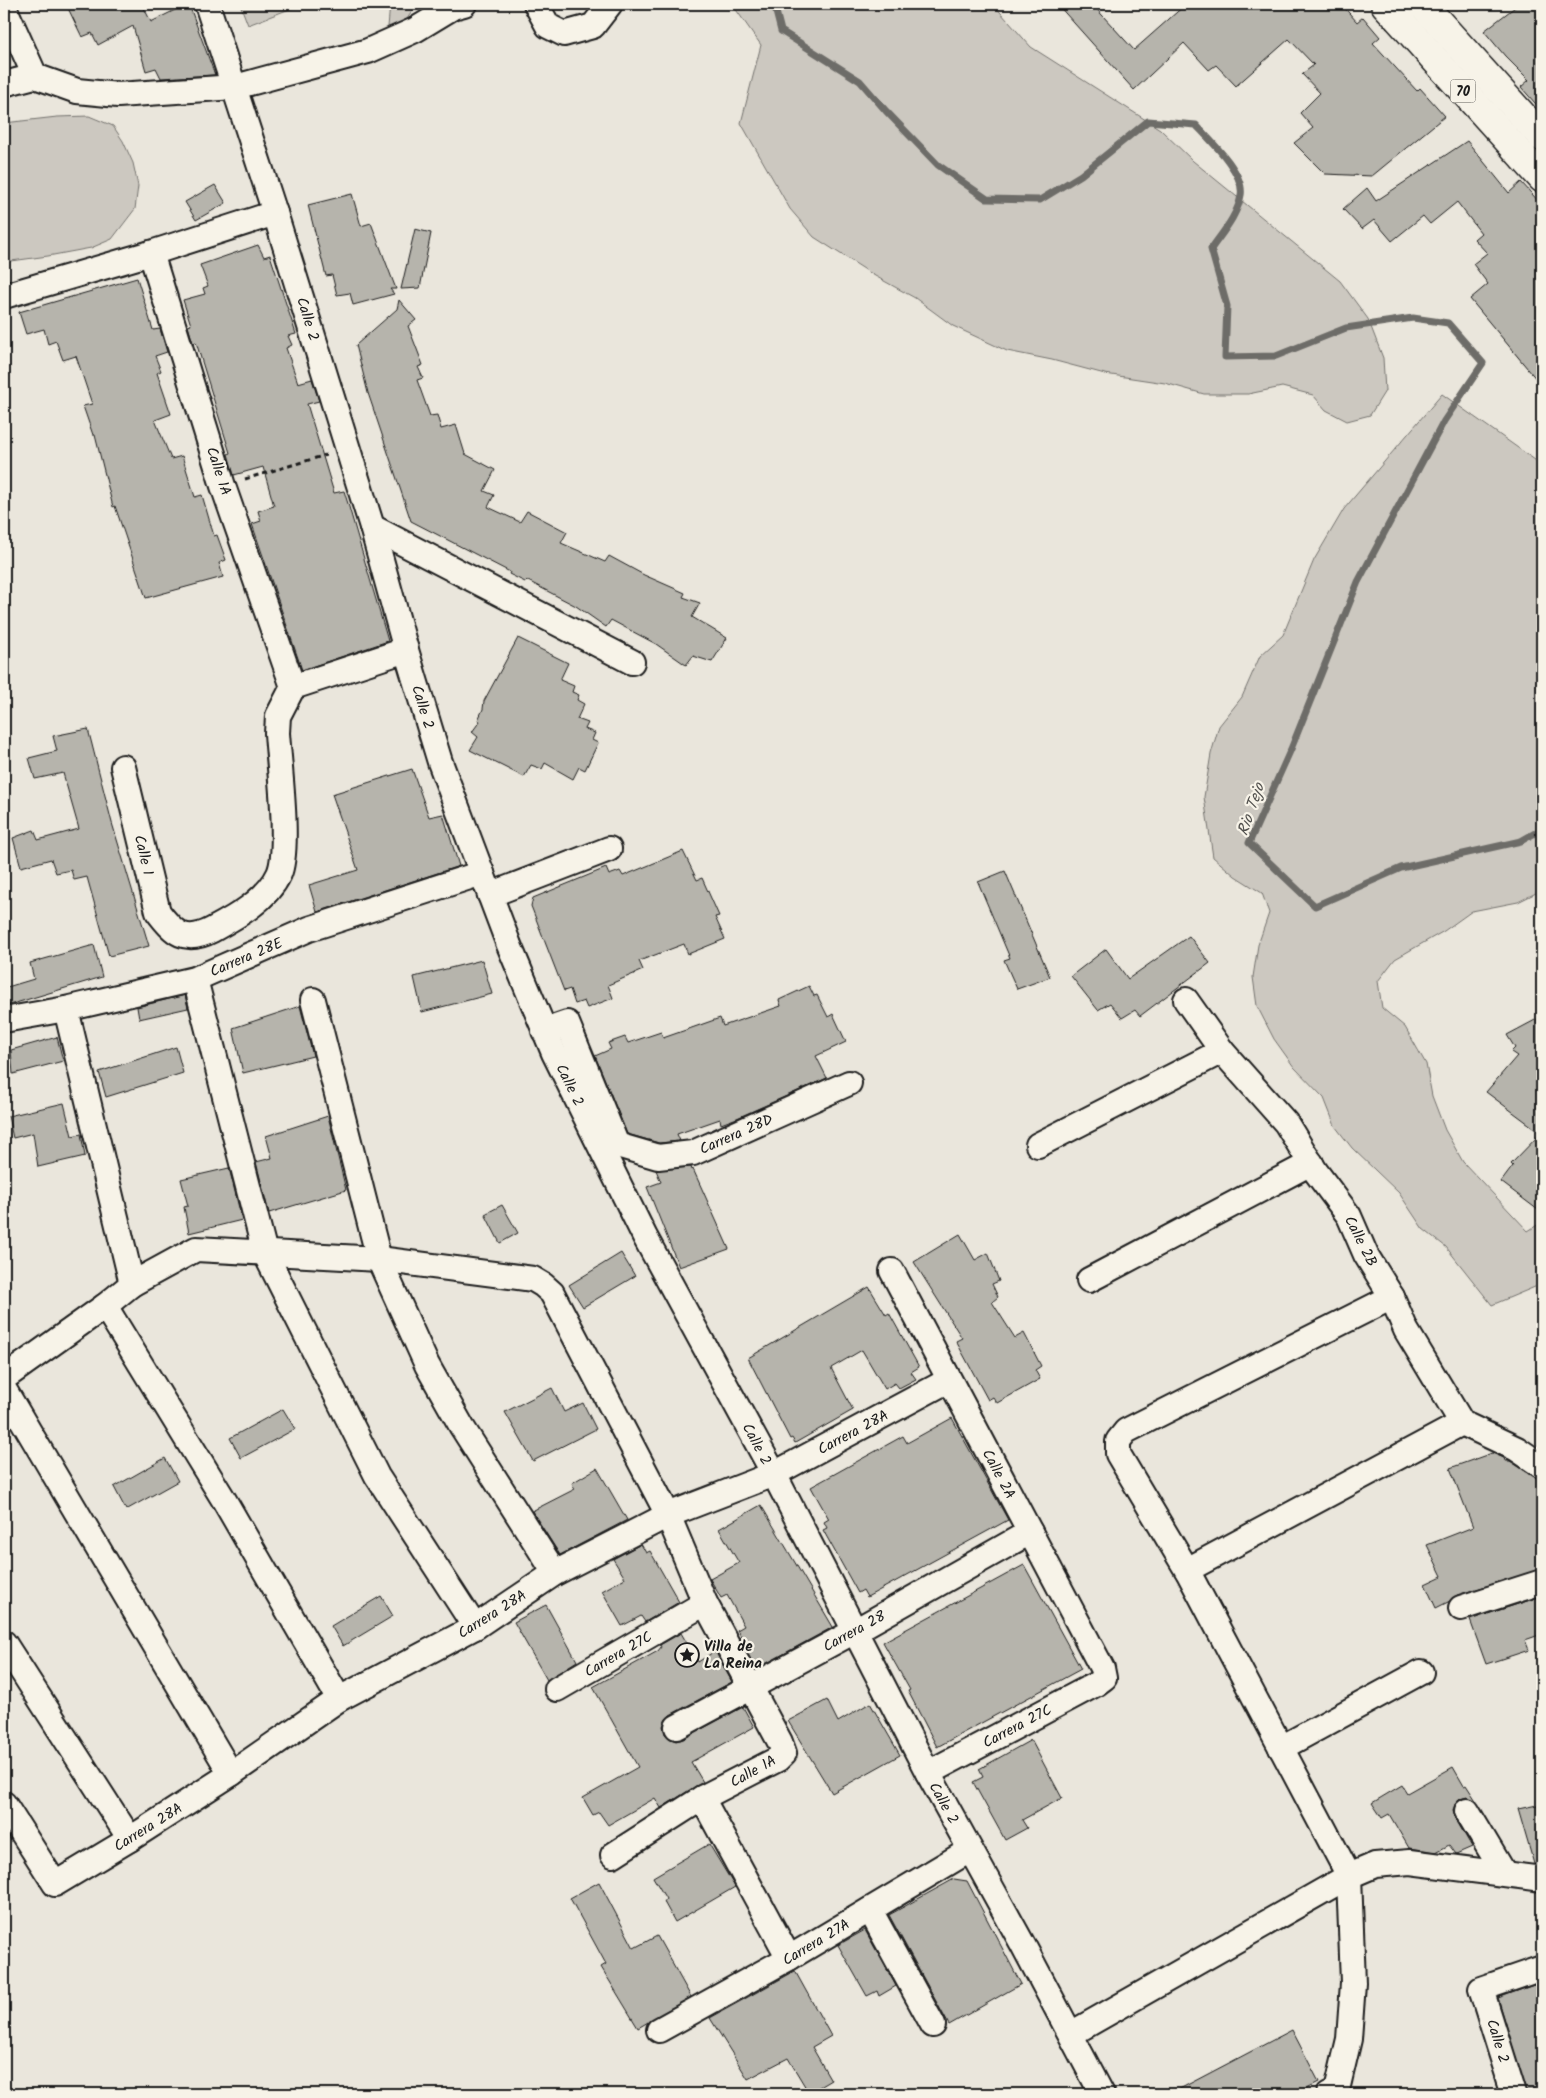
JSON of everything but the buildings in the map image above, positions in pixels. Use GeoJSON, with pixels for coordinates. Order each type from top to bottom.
{"type":"FeatureCollection","features":[{"type":"Feature","properties":{"kind":"main road","name":"70"},"geometry":{"type":"LineString","coordinates":[[1385,4],[1542,178]]}},
{"type":"Feature","properties":{"kind":"main road","name":"70"},"geometry":{"type":"LineString","coordinates":[[1422,4],[1542,137]]}},
{"type":"Feature","properties":{"kind":"street","name":"Calle 2"},"geometry":{"type":"LineString","coordinates":[[207,4],[275,213],[348,449],[440,762],[544,1031],[645,1237],[774,1474],[928,1773],[1102,2094]]}},
{"type":"Feature","properties":{"kind":"street"},"geometry":{"type":"LineString","coordinates":[[4,84],[35,76],[77,91],[118,95],[235,87],[368,51],[415,30],[453,7],[464,4]]}},
{"type":"Feature","properties":{"kind":"street"},"geometry":{"type":"LineString","coordinates":[[536,4],[548,26],[564,34],[593,26],[610,4]]}},
{"type":"Feature","properties":{"kind":"street"},"geometry":{"type":"LineString","coordinates":[[4,7],[35,76]]}},
{"type":"Feature","properties":{"kind":"street"},"geometry":{"type":"LineString","coordinates":[[4,296],[151,254],[275,213]]}},
{"type":"Feature","properties":{"kind":"street","name":"Calle 1A"},"geometry":{"type":"LineString","coordinates":[[151,254],[223,486],[293,687]]}},
{"type":"Feature","properties":{"kind":"street"},"geometry":{"type":"LineString","coordinates":[[372,528],[632,662]]}},
{"type":"Feature","properties":{"kind":"street"},"geometry":{"type":"LineString","coordinates":[[293,687],[406,650]]}},
{"type":"Feature","properties":{"kind":"street","name":"Calle 1"},"geometry":{"type":"LineString","coordinates":[[123,767],[158,912],[170,928],[179,935],[191,936],[206,933],[252,905],[272,887],[280,873],[284,840],[277,733],[278,716],[293,687]]}},
{"type":"Feature","properties":{"kind":"street"},"geometry":{"type":"LineString","coordinates":[[490,895],[609,849]]}},
{"type":"Feature","properties":{"kind":"street","name":"Carrera 28E"},"geometry":{"type":"LineString","coordinates":[[4,1020],[66,1009],[195,979],[309,929],[482,872]]}},
{"type":"Feature","properties":{"kind":"street"},"geometry":{"type":"LineString","coordinates":[[195,979],[265,1253],[377,1476],[475,1627]]}},
{"type":"Feature","properties":{"kind":"street"},"geometry":{"type":"LineString","coordinates":[[313,1000],[379,1259],[427,1364],[462,1427],[555,1573]]}},
{"type":"Feature","properties":{"kind":"street","name":"Calle 2B"},"geometry":{"type":"LineString","coordinates":[[1186,1000],[1222,1051],[1286,1123],[1311,1163],[1349,1216],[1366,1255],[1392,1297],[1406,1330],[1462,1423]]}},
{"type":"Feature","properties":{"kind":"street"},"geometry":{"type":"LineString","coordinates":[[66,1009],[132,1284]]}},
{"type":"Feature","properties":{"kind":"street"},"geometry":{"type":"LineString","coordinates":[[544,1031],[567,1023],[576,1047],[554,1053]]}},
{"type":"Feature","properties":{"kind":"street","name":"Carrera 28D"},"geometry":{"type":"LineString","coordinates":[[576,1047],[617,1145],[658,1157],[693,1153],[849,1083]]}},
{"type":"Feature","properties":{"kind":"street"},"geometry":{"type":"LineString","coordinates":[[1038,1145],[1222,1051]]}},
{"type":"Feature","properties":{"kind":"street"},"geometry":{"type":"LineString","coordinates":[[1089,1280],[1311,1163]]}},
{"type":"Feature","properties":{"kind":"street","name":"Calle 1A"},"geometry":{"type":"LineString","coordinates":[[4,1378],[105,1306],[132,1284],[196,1248],[379,1259],[533,1279],[543,1285],[552,1294],[668,1515],[705,1603],[751,1686],[784,1753],[702,1798]]}},
{"type":"Feature","properties":{"kind":"street","name":"Calle 2A"},"geometry":{"type":"LineString","coordinates":[[892,1272],[1102,1668],[1104,1678]]}},
{"type":"Feature","properties":{"kind":"street"},"geometry":{"type":"LineString","coordinates":[[1333,2092],[1349,2039],[1353,1983],[1348,1876],[1186,1570],[1118,1454],[1118,1441],[1126,1430],[1392,1297]]}},
{"type":"Feature","properties":{"kind":"street"},"geometry":{"type":"LineString","coordinates":[[105,1306],[224,1500],[339,1699]]}},
{"type":"Feature","properties":{"kind":"street","name":"Carrera 28A"},"geometry":{"type":"LineString","coordinates":[[4,1804],[54,1884],[130,1839],[230,1774],[339,1699],[475,1627],[555,1573],[668,1515],[774,1474],[949,1380]]}},
{"type":"Feature","properties":{"kind":"street"},"geometry":{"type":"LineString","coordinates":[[4,1389],[230,1774]]}},
{"type":"Feature","properties":{"kind":"street"},"geometry":{"type":"LineString","coordinates":[[1186,1570],[1462,1423],[1516,1449],[1542,1466]]}},
{"type":"Feature","properties":{"kind":"street","name":"Carrera 28"},"geometry":{"type":"LineString","coordinates":[[677,1727],[855,1631],[1030,1532]]}},
{"type":"Feature","properties":{"kind":"street"},"geometry":{"type":"LineString","coordinates":[[1461,1608],[1542,1582]]}},
{"type":"Feature","properties":{"kind":"street","name":"Carrera 27C"},"geometry":{"type":"LineString","coordinates":[[557,1689],[705,1603]]}},
{"type":"Feature","properties":{"kind":"street"},"geometry":{"type":"LineString","coordinates":[[4,1643],[130,1839]]}},
{"type":"Feature","properties":{"kind":"street"},"geometry":{"type":"LineString","coordinates":[[1281,1748],[1421,1672]]}},
{"type":"Feature","properties":{"kind":"street","name":"Carrera 27C"},"geometry":{"type":"LineString","coordinates":[[928,1773],[1104,1678]]}},
{"type":"Feature","properties":{"kind":"street"},"geometry":{"type":"LineString","coordinates":[[612,1855],[702,1798],[790,1958]]}},
{"type":"Feature","properties":{"kind":"street"},"geometry":{"type":"LineString","coordinates":[[1467,1810],[1504,1873]]}},
{"type":"Feature","properties":{"kind":"street","name":"Carrera 27A"},"geometry":{"type":"LineString","coordinates":[[659,2030],[790,1958],[970,1850]]}},
{"type":"Feature","properties":{"kind":"street"},"geometry":{"type":"LineString","coordinates":[[1071,2034],[1348,1876],[1375,1865],[1410,1862],[1542,1879]]}},
{"type":"Feature","properties":{"kind":"street"},"geometry":{"type":"LineString","coordinates":[[870,1910],[933,2025]]}},
{"type":"Feature","properties":{"kind":"street","name":"Calle 2"},"geometry":{"type":"LineString","coordinates":[[1514,2094],[1481,1989],[1542,1968]]}},
{"type":"Feature","properties":{"kind":"path"},"geometry":{"type":"LineString","coordinates":[[223,486],[348,449]]}},
{"type":"Feature","properties":{"kind":"shaded area"},"geometry":{"type":"Polygon","coordinates":[[[240,4],[299,4],[300,5],[248,25],[240,4]]]}},
{"type":"Feature","properties":{"kind":"shaded area"},"geometry":{"type":"Polygon","coordinates":[[[390,4],[417,4],[403,25],[388,27],[390,4]]]}},
{"type":"Feature","properties":{"kind":"shaded area"},"geometry":{"type":"Polygon","coordinates":[[[732,4],[993,4],[1031,47],[1160,129],[1193,161],[1340,281],[1368,319],[1383,358],[1385,391],[1370,415],[1347,421],[1326,410],[1313,395],[1282,387],[1248,394],[1204,394],[1165,383],[1105,374],[1052,360],[1007,351],[953,326],[915,298],[875,276],[814,237],[790,209],[741,123],[761,45],[732,4]]]}},
{"type":"Feature","properties":{"kind":"shaded area"},"geometry":{"type":"Polygon","coordinates":[[[89,116],[113,126],[123,141],[133,163],[138,186],[135,209],[112,239],[91,248],[4,262],[4,123],[57,117],[89,116]]]}},
{"type":"Feature","properties":{"kind":"shaded area"},"geometry":{"type":"Polygon","coordinates":[[[1442,394],[1542,465],[1542,890],[1518,902],[1472,911],[1444,931],[1395,959],[1378,981],[1382,1008],[1405,1027],[1426,1064],[1432,1096],[1445,1130],[1463,1162],[1528,1231],[1542,1222],[1542,1284],[1492,1305],[1446,1247],[1423,1229],[1399,1193],[1352,1148],[1335,1126],[1324,1098],[1294,1067],[1274,1039],[1257,1006],[1253,977],[1258,945],[1269,913],[1262,893],[1235,876],[1213,857],[1204,797],[1211,754],[1219,726],[1242,697],[1260,656],[1283,635],[1314,560],[1344,509],[1442,394]]]}},
{"type":"Feature","properties":{"kind":"waterway","name":"Rio Tejo"},"geometry":{"type":"LineString","coordinates":[[774,4],[781,31],[860,81],[938,165],[987,199],[1040,200],[1081,175],[1148,121],[1196,125],[1225,157],[1238,177],[1241,186],[1237,210],[1211,249],[1227,306],[1225,357],[1276,356],[1346,328],[1413,318],[1448,323],[1483,363],[1444,421],[1358,582],[1291,749],[1249,843],[1315,906],[1401,868],[1521,841],[1542,829]]}},
{"type":"Feature","properties":{"kind":"place","name":"Villa de La Reina"},"geometry":{"type":"Point","coordinates":[687,1655]}}]}
